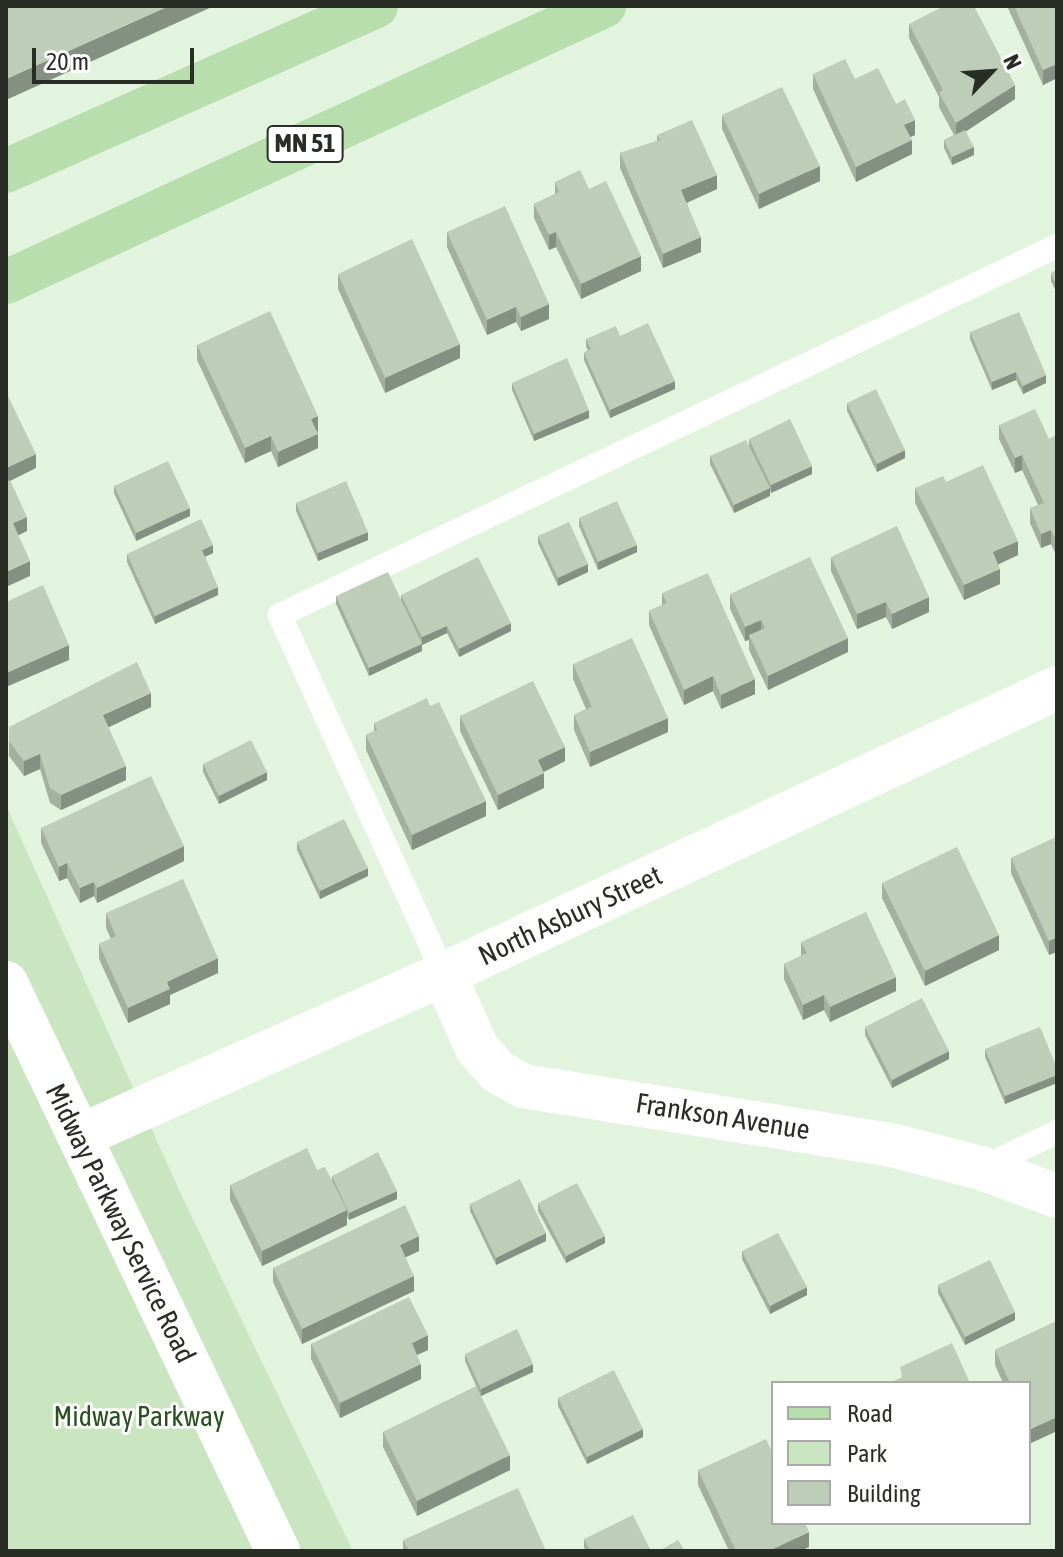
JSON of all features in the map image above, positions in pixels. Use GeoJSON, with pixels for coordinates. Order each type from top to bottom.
{"type":"FeatureCollection","features":[{"type":"Feature","properties":{"kind":"main road"},"geometry":{"type":"LineString","coordinates":[[6,171],[376,6]]}},
{"type":"Feature","properties":{"kind":"main road","name":"MN 51"},"geometry":{"type":"LineString","coordinates":[[6,282],[604,6]]}},
{"type":"Feature","properties":{"kind":"street","name":"North Asbury Street"},"geometry":{"type":"LineString","coordinates":[[80,1136],[444,974],[1057,688]]}},
{"type":"Feature","properties":{"kind":"street","name":"Frankson Avenue"},"geometry":{"type":"LineString","coordinates":[[444,974],[477,1048],[497,1071],[523,1086],[774,1124],[981,1168],[1057,1196]]}},
{"type":"Feature","properties":{"kind":"street","name":"Midway Parkway Service Road"},"geometry":{"type":"LineString","coordinates":[[6,983],[278,1551]]}},
{"type":"Feature","properties":{"kind":"lane"},"geometry":{"type":"LineString","coordinates":[[444,974],[280,615],[1057,246]]}},
{"type":"Feature","properties":{"kind":"lane"},"geometry":{"type":"LineString","coordinates":[[981,1168],[1057,1132]]}},
{"type":"Feature","properties":{"kind":"green space","name":"Midway Parkway"},"geometry":{"type":"Polygon","coordinates":[[[6,805],[181,1194],[353,1551],[6,1551],[6,805]]]}},
{"type":"Feature","properties":{"kind":"building"},"geometry":{"type":"Polygon","coordinates":[[[6,6],[169,6],[6,79],[6,6]]]}},
{"type":"Feature","properties":{"kind":"building"},"geometry":{"type":"Polygon","coordinates":[[[944,6],[974,6],[1015,85],[956,123],[939,93],[943,90],[909,24],[944,6]]]}},
{"type":"Feature","properties":{"kind":"building"},"geometry":{"type":"Polygon","coordinates":[[[1014,6],[1057,6],[1057,64],[1043,70],[1014,6]]]}},
{"type":"Feature","properties":{"kind":"building"},"geometry":{"type":"Polygon","coordinates":[[[845,59],[855,79],[878,68],[896,104],[905,99],[915,120],[904,125],[912,140],[856,167],[813,74],[845,59]]]}},
{"type":"Feature","properties":{"kind":"building"},"geometry":{"type":"Polygon","coordinates":[[[782,87],[820,166],[759,194],[722,115],[782,87]]]}},
{"type":"Feature","properties":{"kind":"building"},"geometry":{"type":"Polygon","coordinates":[[[692,120],[717,175],[681,190],[701,237],[663,254],[620,153],[660,140],[657,135],[692,120]]]}},
{"type":"Feature","properties":{"kind":"building"},"geometry":{"type":"Polygon","coordinates":[[[965,130],[974,147],[952,157],[944,140],[965,130]]]}},
{"type":"Feature","properties":{"kind":"building"},"geometry":{"type":"Polygon","coordinates":[[[580,170],[589,189],[606,181],[641,256],[581,284],[556,232],[549,235],[534,204],[559,192],[555,182],[580,170]]]}},
{"type":"Feature","properties":{"kind":"building"},"geometry":{"type":"Polygon","coordinates":[[[505,206],[549,304],[521,317],[516,307],[487,320],[447,232],[505,206]]]}},
{"type":"Feature","properties":{"kind":"building"},"geometry":{"type":"Polygon","coordinates":[[[412,239],[460,344],[385,378],[338,274],[412,239]]]}},
{"type":"Feature","properties":{"kind":"building"},"geometry":{"type":"Polygon","coordinates":[[[1057,270],[1057,286],[1051,273],[1057,270]]]}},
{"type":"Feature","properties":{"kind":"building"},"geometry":{"type":"Polygon","coordinates":[[[270,311],[318,416],[311,419],[318,434],[278,452],[271,436],[245,448],[197,345],[270,311]]]}},
{"type":"Feature","properties":{"kind":"building"},"geometry":{"type":"Polygon","coordinates":[[[1019,312],[1046,375],[1023,386],[1016,372],[992,382],[970,332],[1019,312]]]}},
{"type":"Feature","properties":{"kind":"building"},"geometry":{"type":"Polygon","coordinates":[[[648,323],[675,381],[610,410],[584,353],[591,349],[586,339],[616,326],[620,336],[648,323]]]}},
{"type":"Feature","properties":{"kind":"building"},"geometry":{"type":"Polygon","coordinates":[[[567,358],[589,410],[534,434],[512,383],[567,358]]]}},
{"type":"Feature","properties":{"kind":"building"},"geometry":{"type":"Polygon","coordinates":[[[876,389],[905,450],[877,464],[847,403],[876,389]]]}},
{"type":"Feature","properties":{"kind":"building"},"geometry":{"type":"Polygon","coordinates":[[[6,392],[36,454],[6,468],[6,392]]]}},
{"type":"Feature","properties":{"kind":"building"},"geometry":{"type":"Polygon","coordinates":[[[1035,409],[1049,439],[1057,435],[1057,542],[1051,530],[1041,534],[1030,508],[1044,503],[1022,455],[1015,458],[999,425],[1035,409]]]}},
{"type":"Feature","properties":{"kind":"building"},"geometry":{"type":"Polygon","coordinates":[[[790,419],[812,466],[771,485],[749,439],[790,419]]]}},
{"type":"Feature","properties":{"kind":"building"},"geometry":{"type":"Polygon","coordinates":[[[746,440],[770,488],[734,505],[710,456],[746,440]]]}},
{"type":"Feature","properties":{"kind":"building"},"geometry":{"type":"Polygon","coordinates":[[[168,461],[190,508],[136,533],[114,486],[168,461]]]}},
{"type":"Feature","properties":{"kind":"building"},"geometry":{"type":"Polygon","coordinates":[[[983,465],[1018,541],[993,552],[1000,569],[964,585],[915,488],[943,476],[946,482],[983,465]]]}},
{"type":"Feature","properties":{"kind":"building"},"geometry":{"type":"Polygon","coordinates":[[[10,480],[27,517],[13,523],[30,561],[6,572],[6,482],[10,480]]]}},
{"type":"Feature","properties":{"kind":"building"},"geometry":{"type":"Polygon","coordinates":[[[346,481],[368,532],[318,553],[296,503],[346,481]]]}},
{"type":"Feature","properties":{"kind":"building"},"geometry":{"type":"Polygon","coordinates":[[[617,501],[637,545],[598,562],[579,518],[617,501]]]}},
{"type":"Feature","properties":{"kind":"building"},"geometry":{"type":"Polygon","coordinates":[[[201,519],[213,545],[202,550],[218,587],[155,616],[127,554],[201,519]]]}},
{"type":"Feature","properties":{"kind":"building"},"geometry":{"type":"Polygon","coordinates":[[[569,522],[588,564],[558,578],[538,536],[569,522]]]}},
{"type":"Feature","properties":{"kind":"building"},"geometry":{"type":"Polygon","coordinates":[[[897,526],[929,597],[892,614],[886,602],[857,614],[831,557],[897,526]]]}},
{"type":"Feature","properties":{"kind":"building"},"geometry":{"type":"Polygon","coordinates":[[[478,557],[511,623],[459,649],[447,626],[422,637],[401,595],[478,557]]]}},
{"type":"Feature","properties":{"kind":"building"},"geometry":{"type":"Polygon","coordinates":[[[810,557],[848,638],[768,676],[749,635],[765,628],[761,620],[745,627],[730,594],[810,557]]]}},
{"type":"Feature","properties":{"kind":"building"},"geometry":{"type":"Polygon","coordinates":[[[388,572],[422,644],[369,668],[336,596],[388,572]]]}},
{"type":"Feature","properties":{"kind":"building"},"geometry":{"type":"Polygon","coordinates":[[[708,573],[755,679],[721,695],[713,676],[684,690],[649,611],[667,603],[662,593],[708,573]]]}},
{"type":"Feature","properties":{"kind":"building"},"geometry":{"type":"Polygon","coordinates":[[[43,585],[69,645],[6,673],[6,602],[43,585]]]}},
{"type":"Feature","properties":{"kind":"building"},"geometry":{"type":"Polygon","coordinates":[[[632,638],[668,718],[590,752],[574,715],[592,707],[573,664],[632,638]]]}},
{"type":"Feature","properties":{"kind":"building"},"geometry":{"type":"Polygon","coordinates":[[[137,662],[151,693],[103,715],[126,766],[61,795],[50,788],[40,754],[24,761],[9,741],[9,727],[137,662]]]}},
{"type":"Feature","properties":{"kind":"building"},"geometry":{"type":"Polygon","coordinates":[[[533,681],[565,747],[538,760],[544,773],[498,795],[460,716],[533,681]]]}},
{"type":"Feature","properties":{"kind":"building"},"geometry":{"type":"Polygon","coordinates":[[[427,698],[430,706],[439,702],[486,801],[412,835],[366,735],[377,730],[374,723],[427,698]]]}},
{"type":"Feature","properties":{"kind":"building"},"geometry":{"type":"Polygon","coordinates":[[[251,740],[267,772],[219,796],[203,764],[251,740]]]}},
{"type":"Feature","properties":{"kind":"building"},"geometry":{"type":"Polygon","coordinates":[[[151,776],[184,846],[97,888],[94,882],[80,888],[67,863],[59,867],[41,828],[151,776]]]}},
{"type":"Feature","properties":{"kind":"building"},"geometry":{"type":"Polygon","coordinates":[[[344,819],[368,868],[320,891],[297,842],[344,819]]]}},
{"type":"Feature","properties":{"kind":"building"},"geometry":{"type":"Polygon","coordinates":[[[1057,837],[1057,937],[1049,941],[1011,858],[1057,837]]]}},
{"type":"Feature","properties":{"kind":"building"},"geometry":{"type":"Polygon","coordinates":[[[957,847],[999,935],[925,971],[882,883],[957,847]]]}},
{"type":"Feature","properties":{"kind":"building"},"geometry":{"type":"Polygon","coordinates":[[[183,879],[218,958],[167,982],[170,989],[128,1008],[99,944],[116,936],[106,913],[183,879]]]}},
{"type":"Feature","properties":{"kind":"building"},"geometry":{"type":"Polygon","coordinates":[[[866,912],[896,977],[830,1007],[824,995],[803,1005],[784,964],[807,953],[801,942],[866,912]]]}},
{"type":"Feature","properties":{"kind":"building"},"geometry":{"type":"Polygon","coordinates":[[[922,998],[949,1051],[892,1080],[865,1027],[922,998]]]}},
{"type":"Feature","properties":{"kind":"building"},"geometry":{"type":"Polygon","coordinates":[[[1040,1027],[1057,1075],[1005,1096],[985,1049],[1040,1027]]]}},
{"type":"Feature","properties":{"kind":"building"},"geometry":{"type":"Polygon","coordinates":[[[307,1148],[317,1170],[325,1167],[347,1210],[262,1251],[230,1185],[307,1148]]]}},
{"type":"Feature","properties":{"kind":"building"},"geometry":{"type":"Polygon","coordinates":[[[378,1152],[397,1191],[349,1213],[332,1176],[378,1152]]]}},
{"type":"Feature","properties":{"kind":"building"},"geometry":{"type":"Polygon","coordinates":[[[520,1179],[546,1233],[496,1258],[470,1204],[520,1179]]]}},
{"type":"Feature","properties":{"kind":"building"},"geometry":{"type":"Polygon","coordinates":[[[577,1183],[605,1236],[566,1256],[538,1203],[577,1183]]]}},
{"type":"Feature","properties":{"kind":"building"},"geometry":{"type":"Polygon","coordinates":[[[405,1205],[419,1236],[400,1245],[414,1276],[302,1329],[273,1268],[405,1205]]]}},
{"type":"Feature","properties":{"kind":"building"},"geometry":{"type":"Polygon","coordinates":[[[778,1233],[807,1287],[770,1306],[742,1251],[778,1233]]]}},
{"type":"Feature","properties":{"kind":"building"},"geometry":{"type":"Polygon","coordinates":[[[990,1260],[1015,1312],[965,1337],[938,1285],[990,1260]]]}},
{"type":"Feature","properties":{"kind":"building"},"geometry":{"type":"Polygon","coordinates":[[[409,1297],[428,1335],[412,1343],[421,1364],[340,1403],[311,1344],[409,1297]]]}},
{"type":"Feature","properties":{"kind":"building"},"geometry":{"type":"Polygon","coordinates":[[[1057,1321],[1057,1417],[1031,1429],[1031,1381],[1009,1381],[995,1350],[1057,1321]]]}},
{"type":"Feature","properties":{"kind":"building"},"geometry":{"type":"Polygon","coordinates":[[[517,1329],[533,1364],[481,1389],[465,1354],[517,1329]]]}},
{"type":"Feature","properties":{"kind":"building"},"geometry":{"type":"Polygon","coordinates":[[[952,1343],[969,1381],[894,1381],[902,1377],[900,1367],[952,1343]]]}},
{"type":"Feature","properties":{"kind":"building"},"geometry":{"type":"Polygon","coordinates":[[[614,1370],[643,1429],[587,1457],[558,1398],[614,1370]]]}},
{"type":"Feature","properties":{"kind":"building"},"geometry":{"type":"Polygon","coordinates":[[[476,1386],[510,1455],[417,1501],[383,1432],[476,1386]]]}},
{"type":"Feature","properties":{"kind":"building"},"geometry":{"type":"Polygon","coordinates":[[[766,1439],[771,1450],[771,1525],[806,1525],[809,1532],[769,1551],[736,1551],[698,1470],[766,1439]]]}},
{"type":"Feature","properties":{"kind":"building"},"geometry":{"type":"Polygon","coordinates":[[[518,1488],[546,1551],[409,1551],[403,1540],[518,1488]]]}},
{"type":"Feature","properties":{"kind":"building"},"geometry":{"type":"Polygon","coordinates":[[[633,1515],[651,1551],[590,1551],[584,1539],[633,1515]]]}},
{"type":"Feature","properties":{"kind":"building"},"geometry":{"type":"Polygon","coordinates":[[[678,1540],[685,1551],[659,1551],[678,1540]]]}}]}
